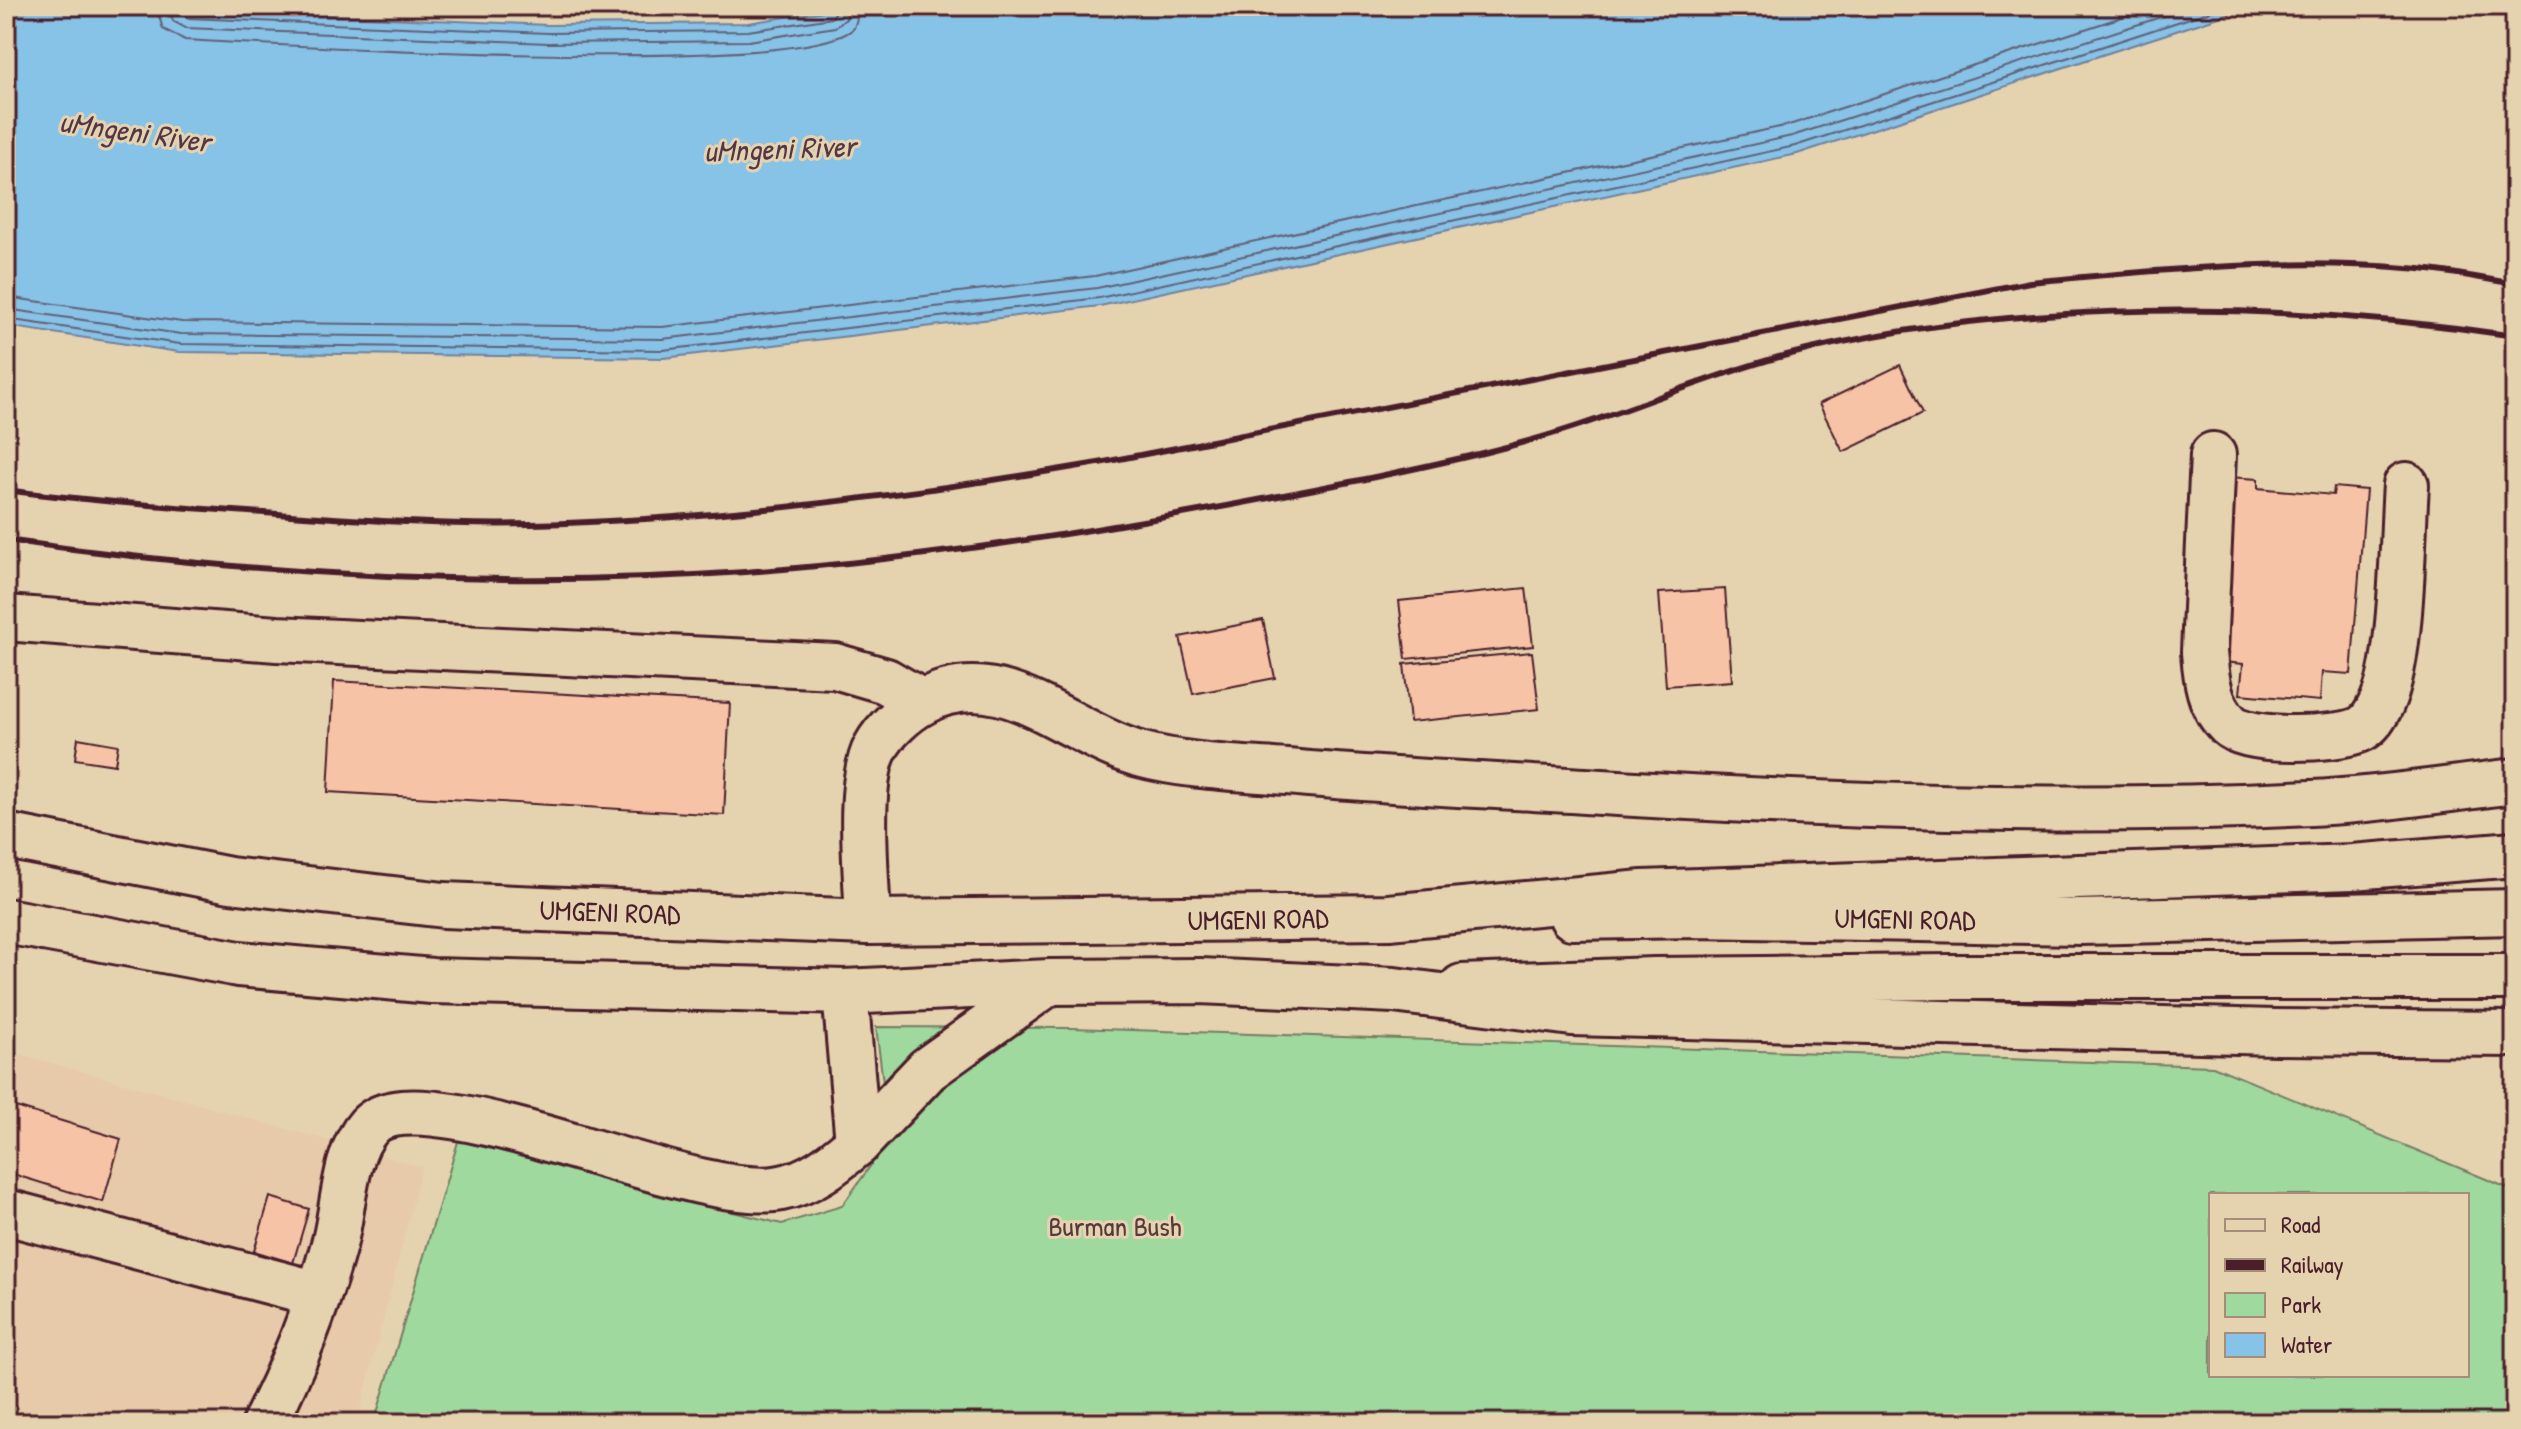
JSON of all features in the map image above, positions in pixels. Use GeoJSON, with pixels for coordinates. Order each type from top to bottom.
{"type":"FeatureCollection","features":[{"type":"Feature","properties":{"kind":"main road"},"geometry":{"type":"LineString","coordinates":[[2213,455],[2204,652],[2213,701],[2227,723],[2247,735],[2311,737],[2360,730],[2371,721],[2392,680],[2406,485]]}},
{"type":"Feature","properties":{"kind":"main road"},"geometry":{"type":"LineString","coordinates":[[6,618],[277,639],[835,666],[886,681],[922,702]]}},
{"type":"Feature","properties":{"kind":"main road"},"geometry":{"type":"LineString","coordinates":[[868,922],[867,772],[876,745],[890,728],[922,702],[959,689],[983,688],[1027,699],[1086,732],[1145,755],[1291,773],[1768,802],[2031,810],[2316,803],[2515,781]]}},
{"type":"Feature","properties":{"kind":"main road"},"geometry":{"type":"LineString","coordinates":[[2311,737],[2316,803]]}},
{"type":"Feature","properties":{"kind":"main road","name":"UMGENI ROAD"},"geometry":{"type":"LineString","coordinates":[[6,836],[230,880],[444,905],[868,922],[1698,915],[2080,922],[2515,912]]}},
{"type":"Feature","properties":{"kind":"main road"},"geometry":{"type":"LineString","coordinates":[[1389,917],[1643,893],[2352,867],[2515,854]]}},
{"type":"Feature","properties":{"kind":"main road","name":"UMGENI ROAD"},"geometry":{"type":"LineString","coordinates":[[6,921],[239,964],[403,978],[644,989],[845,992],[1050,982],[1200,981],[1394,990],[1764,979],[2515,977]]}},
{"type":"Feature","properties":{"kind":"main road"},"geometry":{"type":"LineString","coordinates":[[265,1423],[290,1373],[318,1294],[362,1135],[380,1116],[410,1109],[466,1118],[695,1180],[753,1190],[803,1182],[858,1143],[928,1069],[1050,982]]}},
{"type":"Feature","properties":{"kind":"main road"},"geometry":{"type":"LineString","coordinates":[[1394,990],[1572,1013],[2391,1034],[2515,1034]]}},
{"type":"Feature","properties":{"kind":"main road"},"geometry":{"type":"LineString","coordinates":[[845,992],[858,1143]]}},
{"type":"Feature","properties":{"kind":"main road"},"geometry":{"type":"LineString","coordinates":[[6,1212],[318,1294]]}},
{"type":"Feature","properties":{"kind":"shaded area"},"geometry":{"type":"Polygon","coordinates":[[[6,1050],[422,1167],[357,1423],[6,1423],[6,1050]]]}},
{"type":"Feature","properties":{"kind":"green space","name":"Burman Bush"},"geometry":{"type":"Polygon","coordinates":[[[876,1027],[1072,1028],[2213,1066],[2515,1191],[2515,1423],[374,1423],[460,1135],[616,1169],[721,1209],[782,1224],[842,1206],[871,1165],[885,1098],[876,1027]]]}},
{"type":"Feature","properties":{"kind":"water","name":"uMngeni River"},"geometry":{"type":"Polygon","coordinates":[[[6,6],[115,6],[548,25],[748,23],[855,6],[2253,6],[1797,154],[1100,306],[664,358],[179,352],[6,326],[6,6]]]}},
{"type":"Feature","properties":{"kind":"building"},"geometry":{"type":"Polygon","coordinates":[[[1900,365],[1923,413],[1843,452],[1819,404],[1900,365]]]}},
{"type":"Feature","properties":{"kind":"building"},"geometry":{"type":"Polygon","coordinates":[[[2228,477],[2258,479],[2258,488],[2333,495],[2334,487],[2366,490],[2351,674],[2322,672],[2320,701],[2240,694],[2243,664],[2213,661],[2228,477]]]}},
{"type":"Feature","properties":{"kind":"building"},"geometry":{"type":"Polygon","coordinates":[[[1526,588],[1533,646],[1406,659],[1399,601],[1526,588]]]}},
{"type":"Feature","properties":{"kind":"building"},"geometry":{"type":"Polygon","coordinates":[[[1725,589],[1732,681],[1666,686],[1659,593],[1725,589]]]}},
{"type":"Feature","properties":{"kind":"building"},"geometry":{"type":"Polygon","coordinates":[[[1263,620],[1275,678],[1193,694],[1180,637],[1263,620]]]}},
{"type":"Feature","properties":{"kind":"building"},"geometry":{"type":"Polygon","coordinates":[[[1532,652],[1539,709],[1410,722],[1404,664],[1532,652]]]}},
{"type":"Feature","properties":{"kind":"building"},"geometry":{"type":"Polygon","coordinates":[[[334,681],[730,703],[724,815],[328,792],[334,681]]]}},
{"type":"Feature","properties":{"kind":"building"},"geometry":{"type":"Polygon","coordinates":[[[78,738],[118,745],[115,765],[75,759],[78,738]]]}},
{"type":"Feature","properties":{"kind":"building"},"geometry":{"type":"Polygon","coordinates":[[[6,1104],[121,1139],[103,1202],[6,1172],[6,1104]]]}},
{"type":"Feature","properties":{"kind":"building"},"geometry":{"type":"Polygon","coordinates":[[[270,1197],[309,1209],[293,1263],[254,1251],[270,1197]]]}},
{"type":"Feature","properties":{"kind":"railway"},"geometry":{"type":"LineString","coordinates":[[6,490],[176,507],[437,523],[532,524],[675,517],[891,495],[1104,462],[2030,282],[2171,270],[2313,264],[2420,269],[2515,284]]}},
{"type":"Feature","properties":{"kind":"railway"},"geometry":{"type":"LineString","coordinates":[[6,540],[190,562],[375,576],[560,579],[745,572],[904,557],[1062,535],[1375,477],[1543,437],[1779,357],[1866,337],[1957,323],[2051,315],[2240,311],[2426,324],[2515,336]]}}]}
